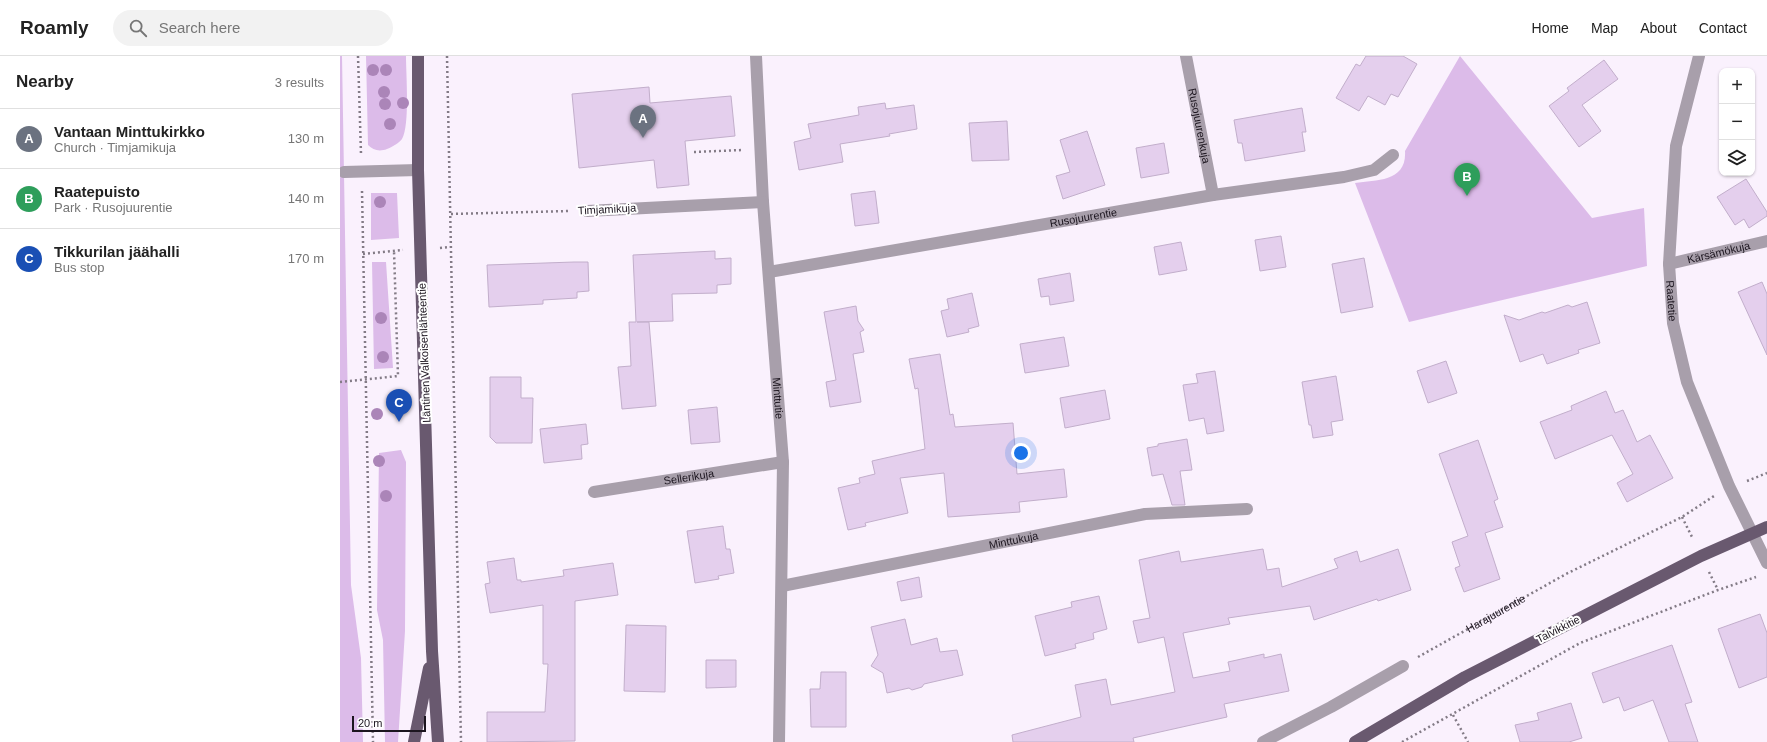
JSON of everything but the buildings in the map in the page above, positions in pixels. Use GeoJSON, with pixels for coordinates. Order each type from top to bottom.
{"type":"FeatureCollection","features":[{"type":"Feature","properties":{"kind":"main road","name":"Läntinen Valkoisenlähteentie"},"geometry":{"type":"LineString","coordinates":[[418,56],[418,170],[432,651],[438,742]]}},
{"type":"Feature","properties":{"kind":"main road","name":"Talvikkitie"},"geometry":{"type":"LineString","coordinates":[[1355,742],[1465,677],[1701,556],[1767,527]]}},
{"type":"Feature","properties":{"kind":"main road","name":"Läntinen Valkoisenlähteentie"},"geometry":{"type":"LineString","coordinates":[[414,742],[432,651]]}},
{"type":"Feature","properties":{"kind":"street","name":"Minttutie"},"geometry":{"type":"LineString","coordinates":[[756,56],[763,202],[783,462],[779,742]]}},
{"type":"Feature","properties":{"kind":"street","name":"Rusojuurenkuja"},"geometry":{"type":"LineString","coordinates":[[1186,56],[1214,195]]}},
{"type":"Feature","properties":{"kind":"street","name":"Raatetie"},"geometry":{"type":"LineString","coordinates":[[1699,56],[1676,146],[1670,264],[1673,323],[1688,382],[1729,486],[1767,563]]}},
{"type":"Feature","properties":{"kind":"street","name":"Rusojuurentie"},"geometry":{"type":"LineString","coordinates":[[769,272],[1214,195],[1344,177],[1374,170],[1393,155]]}},
{"type":"Feature","properties":{"kind":"street"},"geometry":{"type":"LineString","coordinates":[[344,172],[418,170]]}},
{"type":"Feature","properties":{"kind":"street","name":"Timjamikuja"},"geometry":{"type":"LineString","coordinates":[[587,211],[763,202]]}},
{"type":"Feature","properties":{"kind":"street","name":"Kärsämökuja"},"geometry":{"type":"LineString","coordinates":[[1670,264],[1767,241]]}},
{"type":"Feature","properties":{"kind":"street","name":"Sellerikuja"},"geometry":{"type":"LineString","coordinates":[[594,492],[783,462]]}},
{"type":"Feature","properties":{"kind":"street","name":"Minttukuja"},"geometry":{"type":"LineString","coordinates":[[782,586],[1145,514],[1247,509]]}},
{"type":"Feature","properties":{"kind":"street"},"geometry":{"type":"LineString","coordinates":[[1263,742],[1331,707],[1403,666]]}},
{"type":"Feature","properties":{"kind":"path"},"geometry":{"type":"LineString","coordinates":[[358,56],[362,172],[373,742]]}},
{"type":"Feature","properties":{"kind":"path"},"geometry":{"type":"LineString","coordinates":[[446,56],[451,214],[450,247],[461,742]]}},
{"type":"Feature","properties":{"kind":"path"},"geometry":{"type":"LineString","coordinates":[[694,152],[761,149]]}},
{"type":"Feature","properties":{"kind":"path","name":"Timjamikuja"},"geometry":{"type":"LineString","coordinates":[[451,214],[587,211]]}},
{"type":"Feature","properties":{"kind":"path"},"geometry":{"type":"LineString","coordinates":[[340,382],[398,376],[394,251]]}},
{"type":"Feature","properties":{"kind":"path","name":"Harajuurentie"},"geometry":{"type":"LineString","coordinates":[[1403,666],[1566,574],[1682,517],[1729,486]]}},
{"type":"Feature","properties":{"kind":"path"},"geometry":{"type":"LineString","coordinates":[[1402,742],[1580,643],[1718,590],[1760,576]]}},
{"type":"Feature","properties":{"kind":"path"},"geometry":{"type":"LineString","coordinates":[[1453,715],[1468,742]]}},
{"type":"Feature","properties":{"kind":"shaded area"},"geometry":{"type":"Polygon","coordinates":[[[340,56],[342,56],[351,585],[361,658],[363,742],[340,742],[340,56]]]}},
{"type":"Feature","properties":{"kind":"shaded area"},"geometry":{"type":"Polygon","coordinates":[[[366,56],[406,56],[407,111],[404,132],[402,139],[399,142],[384,150],[376,150],[368,145],[366,56]]]}},
{"type":"Feature","properties":{"kind":"shaded area"},"geometry":{"type":"Polygon","coordinates":[[[1460,56],[1592,218],[1644,208],[1647,266],[1409,322],[1355,183],[1389,178],[1401,169],[1405,151],[1460,56]]]}},
{"type":"Feature","properties":{"kind":"shaded area"},"geometry":{"type":"Polygon","coordinates":[[[371,193],[397,193],[399,238],[371,240],[371,193]]]}},
{"type":"Feature","properties":{"kind":"shaded area"},"geometry":{"type":"Polygon","coordinates":[[[372,262],[386,262],[393,368],[374,369],[372,262]]]}},
{"type":"Feature","properties":{"kind":"shaded area"},"geometry":{"type":"Polygon","coordinates":[[[401,450],[406,462],[405,631],[398,742],[385,742],[383,640],[377,610],[379,453],[401,450]]]}},
{"type":"Feature","properties":{"kind":"place","name":"Vantaan Minttukirkko"},"geometry":{"type":"Point","coordinates":[643,138]}},
{"type":"Feature","properties":{"kind":"place","name":"Raatepuisto"},"geometry":{"type":"Point","coordinates":[1467,196]}},
{"type":"Feature","properties":{"kind":"place","name":"Tikkurilan jäähalli"},"geometry":{"type":"Point","coordinates":[399,422]}}]}
